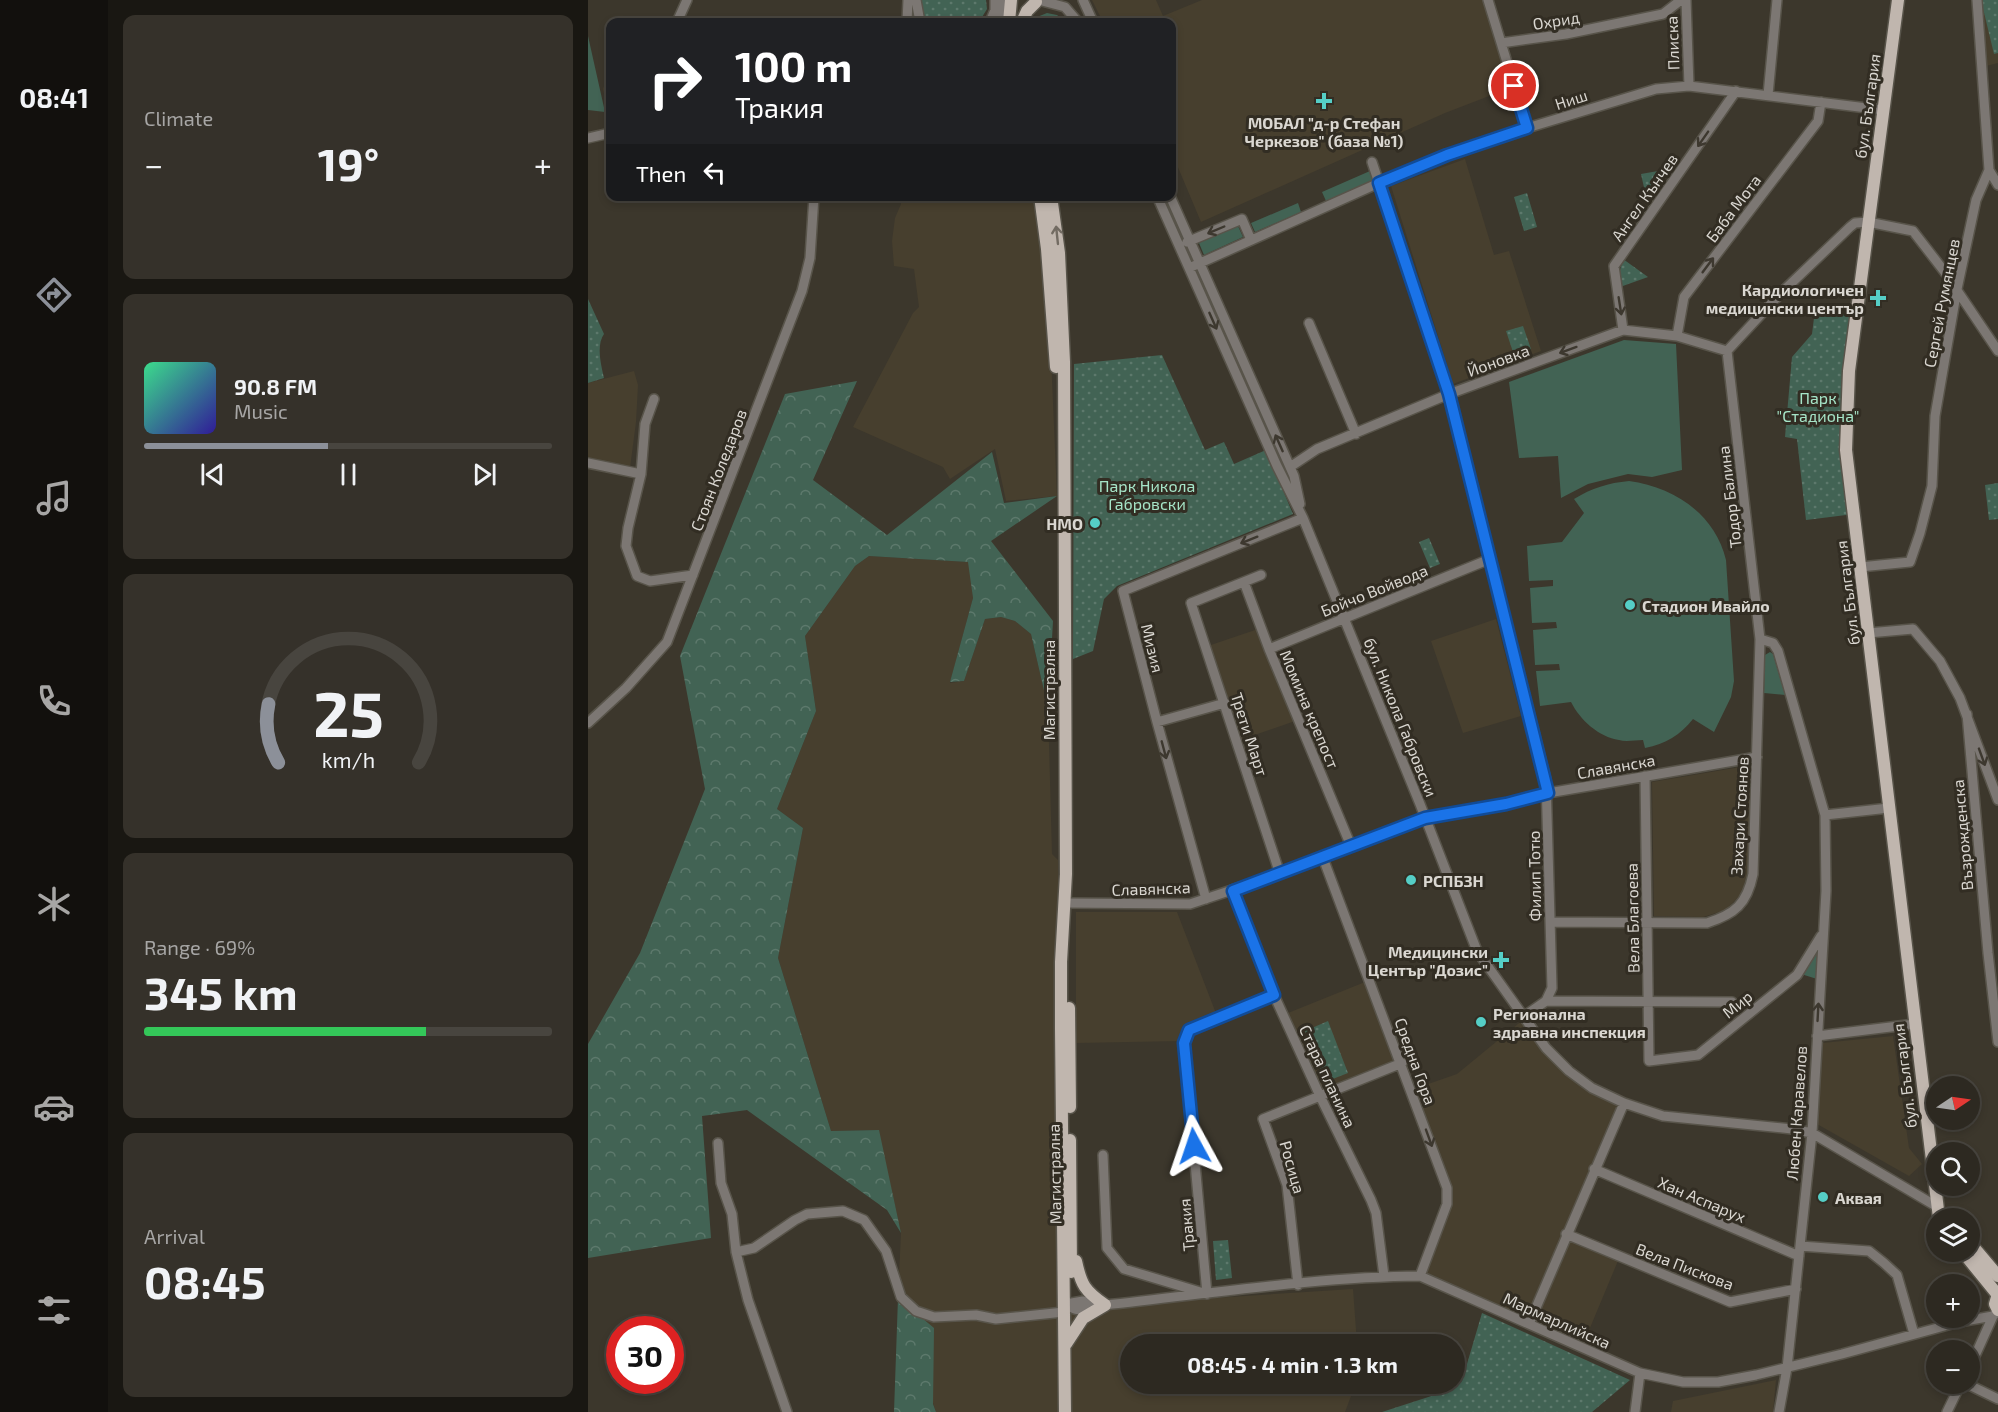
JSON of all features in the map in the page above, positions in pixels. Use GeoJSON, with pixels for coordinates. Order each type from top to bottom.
{"type":"FeatureCollection","features":[{"type":"Feature","properties":{"kind":"main road"},"geometry":{"type":"LineString","coordinates":[[1009,18],[1011,0]]}},
{"type":"Feature","properties":{"kind":"main road","name":"бул. България"},"geometry":{"type":"LineString","coordinates":[[1896,0],[1849,371],[1846,450],[1937,1208]]}},
{"type":"Feature","properties":{"kind":"main road"},"geometry":{"type":"LineString","coordinates":[[1024,18],[1027,11],[1038,1]]}},
{"type":"Feature","properties":{"kind":"main road","name":"Магистрална"},"geometry":{"type":"LineString","coordinates":[[1041,201],[1047,249],[1063,461]]}},
{"type":"Feature","properties":{"kind":"main road","name":"Магистрална"},"geometry":{"type":"LineString","coordinates":[[1052,201],[1059,253],[1064,362],[1065,903],[1061,962],[1066,1305],[1065,1412]]}},
{"type":"Feature","properties":{"kind":"main road","name":"Магистрална"},"geometry":{"type":"LineString","coordinates":[[1064,920],[1069,953],[1072,1243],[1066,1305]]}},
{"type":"Feature","properties":{"kind":"main road"},"geometry":{"type":"LineString","coordinates":[[1065,1349],[1083,1317],[1105,1305],[1088,1293],[1084,1287],[1072,1243]]}},
{"type":"Feature","properties":{"kind":"main road"},"geometry":{"type":"LineString","coordinates":[[1980,1255],[1998,1276]]}},
{"type":"Feature","properties":{"kind":"main road"},"geometry":{"type":"LineString","coordinates":[[1971,1262],[1998,1294],[1995,1304],[1996,1313]]}},
{"type":"Feature","properties":{"kind":"main road"},"geometry":{"type":"LineString","coordinates":[[1065,1376],[1073,1412]]}},
{"type":"Feature","properties":{"kind":"street"},"geometry":{"type":"LineString","coordinates":[[678,18],[687,0]]}},
{"type":"Feature","properties":{"kind":"street"},"geometry":{"type":"LineString","coordinates":[[907,18],[908,0]]}},
{"type":"Feature","properties":{"kind":"street"},"geometry":{"type":"LineString","coordinates":[[915,0],[919,18]]}},
{"type":"Feature","properties":{"kind":"street"},"geometry":{"type":"LineString","coordinates":[[992,18],[995,10],[995,0]]}},
{"type":"Feature","properties":{"kind":"street"},"geometry":{"type":"LineString","coordinates":[[1000,18],[1002,0]]}},
{"type":"Feature","properties":{"kind":"street"},"geometry":{"type":"LineString","coordinates":[[1083,0],[1091,18]]}},
{"type":"Feature","properties":{"kind":"street"},"geometry":{"type":"LineString","coordinates":[[1488,0],[1527,128]]}},
{"type":"Feature","properties":{"kind":"street","name":"Охрид"},"geometry":{"type":"LineString","coordinates":[[1501,43],[1566,34],[1663,14],[1681,0]]}},
{"type":"Feature","properties":{"kind":"street","name":"Плиска"},"geometry":{"type":"LineString","coordinates":[[1686,0],[1689,86]]}},
{"type":"Feature","properties":{"kind":"street"},"geometry":{"type":"LineString","coordinates":[[1768,95],[1777,0]]}},
{"type":"Feature","properties":{"kind":"street","name":"Сергей Румянцев"},"geometry":{"type":"LineString","coordinates":[[1860,567],[1910,562],[1932,486],[1935,416],[1957,289],[1976,200],[1989,170],[1977,0]]}},
{"type":"Feature","properties":{"kind":"street"},"geometry":{"type":"LineString","coordinates":[[1038,1],[1065,8],[1074,18]]}},
{"type":"Feature","properties":{"kind":"street","name":"Ниш"},"geometry":{"type":"LineString","coordinates":[[1189,268],[1447,155],[1656,89],[1689,86],[1883,110]]}},
{"type":"Feature","properties":{"kind":"street","name":"Ангел Кънчев"},"geometry":{"type":"LineString","coordinates":[[1623,330],[1614,266],[1736,92]]}},
{"type":"Feature","properties":{"kind":"street","name":"Баба Мота"},"geometry":{"type":"LineString","coordinates":[[1677,336],[1684,297],[1818,121],[1821,102]]}},
{"type":"Feature","properties":{"kind":"street"},"geometry":{"type":"LineString","coordinates":[[588,138],[606,134]]}},
{"type":"Feature","properties":{"kind":"street","name":"Филип Тотю"},"geometry":{"type":"LineString","coordinates":[[1372,162],[1449,394],[1548,793],[1552,988],[1546,1001]]}},
{"type":"Feature","properties":{"kind":"street"},"geometry":{"type":"LineString","coordinates":[[1989,170],[1998,185]]}},
{"type":"Feature","properties":{"kind":"street","name":"Стоян Коледаров"},"geometry":{"type":"LineString","coordinates":[[588,723],[626,688],[667,642],[802,291],[810,258],[814,201]]}},
{"type":"Feature","properties":{"kind":"street","name":"бул. Никола Габровски"},"geometry":{"type":"LineString","coordinates":[[1159,201],[1277,466],[1303,518],[1477,951],[1546,1048],[1569,1071],[1592,1088],[1624,1103],[1663,1116],[1812,1133],[1932,1208]]}},
{"type":"Feature","properties":{"kind":"street","name":"бул. Никола Габровски"},"geometry":{"type":"LineString","coordinates":[[1172,201],[1290,466],[1303,518]]}},
{"type":"Feature","properties":{"kind":"street"},"geometry":{"type":"LineString","coordinates":[[1179,246],[1242,219],[1251,240]]}},
{"type":"Feature","properties":{"kind":"street"},"geometry":{"type":"LineString","coordinates":[[1727,351],[1780,294],[1855,223],[1868,222],[1913,231],[1957,289],[1998,351]]}},
{"type":"Feature","properties":{"kind":"street"},"geometry":{"type":"LineString","coordinates":[[1310,323],[1356,434]]}},
{"type":"Feature","properties":{"kind":"street","name":"Йоновка"},"geometry":{"type":"LineString","coordinates":[[1290,466],[1317,449],[1449,394],[1623,330],[1677,336],[1727,351]]}},
{"type":"Feature","properties":{"kind":"street","name":"Тодор Балина"},"geometry":{"type":"LineString","coordinates":[[1727,351],[1760,639]]}},
{"type":"Feature","properties":{"kind":"street"},"geometry":{"type":"LineString","coordinates":[[654,399],[645,424],[641,474],[626,546],[637,576],[650,581],[693,575]]}},
{"type":"Feature","properties":{"kind":"street"},"geometry":{"type":"LineString","coordinates":[[588,463],[641,474]]}},
{"type":"Feature","properties":{"kind":"street","name":"Мизия"},"geometry":{"type":"LineString","coordinates":[[1206,899],[1156,722],[1124,591],[1303,518]]}},
{"type":"Feature","properties":{"kind":"street","name":"Бойчо Войвода"},"geometry":{"type":"LineString","coordinates":[[1269,649],[1490,559]]}},
{"type":"Feature","properties":{"kind":"street"},"geometry":{"type":"LineString","coordinates":[[1244,582],[1261,575]]}},
{"type":"Feature","properties":{"kind":"street","name":"Трети Март"},"geometry":{"type":"LineString","coordinates":[[1244,582],[1191,603],[1280,874]]}},
{"type":"Feature","properties":{"kind":"street","name":"Момина крепост"},"geometry":{"type":"LineString","coordinates":[[1244,582],[1269,649],[1351,846]]}},
{"type":"Feature","properties":{"kind":"street"},"geometry":{"type":"LineString","coordinates":[[1868,633],[1913,628],[1944,668],[1967,714],[1998,800]]}},
{"type":"Feature","properties":{"kind":"street"},"geometry":{"type":"LineString","coordinates":[[1760,639],[1773,643],[1778,651],[1825,815],[1889,808]]}},
{"type":"Feature","properties":{"kind":"street","name":"Захари Стоянов"},"geometry":{"type":"LineString","coordinates":[[1551,922],[1707,923],[1729,913],[1743,901],[1749,892],[1753,874],[1760,639]]}},
{"type":"Feature","properties":{"kind":"street"},"geometry":{"type":"LineString","coordinates":[[1156,722],[1225,703]]}},
{"type":"Feature","properties":{"kind":"street","name":"Възрожденска"},"geometry":{"type":"LineString","coordinates":[[1967,714],[1988,953]]}},
{"type":"Feature","properties":{"kind":"street","name":"Славянска"},"geometry":{"type":"LineString","coordinates":[[1065,903],[1178,905],[1233,891],[1425,818],[1506,804],[1548,793],[1757,757]]}},
{"type":"Feature","properties":{"kind":"street","name":"Вела Благоева"},"geometry":{"type":"LineString","coordinates":[[1645,776],[1649,1061]]}},
{"type":"Feature","properties":{"kind":"street","name":"Любен Каравелов"},"geometry":{"type":"LineString","coordinates":[[1779,1412],[1787,1368],[1812,1133],[1826,891],[1825,815]]}},
{"type":"Feature","properties":{"kind":"street","name":"Средна Гора"},"geometry":{"type":"LineString","coordinates":[[1323,858],[1402,1063],[1447,1188],[1447,1204],[1420,1276]]}},
{"type":"Feature","properties":{"kind":"street","name":"Стара планина"},"geometry":{"type":"LineString","coordinates":[[1233,891],[1274,995],[1371,1200],[1376,1213],[1384,1276]]}},
{"type":"Feature","properties":{"kind":"street","name":"Мир"},"geometry":{"type":"LineString","coordinates":[[1649,1061],[1698,1055],[1797,975],[1822,935]]}},
{"type":"Feature","properties":{"kind":"street"},"geometry":{"type":"LineString","coordinates":[[1988,953],[1998,984]]}},
{"type":"Feature","properties":{"kind":"street"},"geometry":{"type":"LineString","coordinates":[[1988,953],[1998,1042]]}},
{"type":"Feature","properties":{"kind":"street","name":"Тракия"},"geometry":{"type":"LineString","coordinates":[[1208,1294],[1184,1043],[1189,1030],[1274,995]]}},
{"type":"Feature","properties":{"kind":"street"},"geometry":{"type":"LineString","coordinates":[[1523,1017],[1546,1001],[1732,1002]]}},
{"type":"Feature","properties":{"kind":"street"},"geometry":{"type":"LineString","coordinates":[[1817,1036],[1915,1024]]}},
{"type":"Feature","properties":{"kind":"street"},"geometry":{"type":"LineString","coordinates":[[1320,1096],[1402,1063]]}},
{"type":"Feature","properties":{"kind":"street","name":"Росица"},"geometry":{"type":"LineString","coordinates":[[1298,1285],[1287,1185],[1263,1119],[1320,1096]]}},
{"type":"Feature","properties":{"kind":"street"},"geometry":{"type":"LineString","coordinates":[[1529,1324],[1624,1103]]}},
{"type":"Feature","properties":{"kind":"street"},"geometry":{"type":"LineString","coordinates":[[718,1143],[721,1184],[732,1214],[735,1252],[751,1311],[787,1412]]}},
{"type":"Feature","properties":{"kind":"street"},"geometry":{"type":"LineString","coordinates":[[1103,1155],[1107,1248],[1124,1269],[1208,1294]]}},
{"type":"Feature","properties":{"kind":"street","name":"Хан Аспарух"},"geometry":{"type":"LineString","coordinates":[[1594,1169],[1799,1256]]}},
{"type":"Feature","properties":{"kind":"street","name":"Мармарлийска"},"geometry":{"type":"LineString","coordinates":[[735,1252],[754,1248],[807,1214],[843,1211],[864,1220],[886,1251],[901,1297],[916,1311],[934,1317],[976,1315],[996,1319],[1083,1301],[1105,1305],[1384,1276],[1420,1276],[1640,1373],[1683,1382],[1718,1382],[1787,1368],[1996,1313]]}},
{"type":"Feature","properties":{"kind":"street","name":"Вела Пискова"},"geometry":{"type":"LineString","coordinates":[[1566,1234],[1730,1302],[1796,1289]]}},
{"type":"Feature","properties":{"kind":"street"},"geometry":{"type":"LineString","coordinates":[[1800,1246],[1869,1251],[1897,1275],[1914,1334]]}},
{"type":"Feature","properties":{"kind":"street"},"geometry":{"type":"LineString","coordinates":[[1980,1348],[1996,1313]]}},
{"type":"Feature","properties":{"kind":"street"},"geometry":{"type":"LineString","coordinates":[[1635,1412],[1640,1373]]}},
{"type":"Feature","properties":{"kind":"street"},"geometry":{"type":"LineString","coordinates":[[1980,1391],[1998,1400]]}},
{"type":"Feature","properties":{"kind":"street"},"geometry":{"type":"LineString","coordinates":[[1937,1412],[1947,1411],[1957,1394]]}},
{"type":"Feature","properties":{"kind":"shaded area","name":"МОБАЛ \"д-р Стефан Черкезов\" (база №1)"},"geometry":{"type":"Polygon","coordinates":[[[1092,0],[1156,0],[1163,16],[1202,0],[1483,0],[1510,88],[1445,113],[1201,222],[1176,163],[1176,18],[1101,18],[1092,0]]]}},
{"type":"Feature","properties":{"kind":"shaded area"},"geometry":{"type":"Polygon","coordinates":[[[1977,0],[1998,0],[1998,63],[1982,67],[1977,0]]]}},
{"type":"Feature","properties":{"kind":"shaded area"},"geometry":{"type":"Polygon","coordinates":[[[606,80],[606,102],[603,89],[606,80]]]}},
{"type":"Feature","properties":{"kind":"shaded area"},"geometry":{"type":"Polygon","coordinates":[[[1465,159],[1494,255],[1509,251],[1541,351],[1453,384],[1391,186],[1465,159]]]}},
{"type":"Feature","properties":{"kind":"shaded area"},"geometry":{"type":"Polygon","coordinates":[[[901,201],[1037,201],[1049,310],[1057,496],[1006,501],[995,449],[950,479],[943,467],[853,427],[913,313],[919,307],[914,269],[894,266],[892,241],[895,218],[901,201]]]}},
{"type":"Feature","properties":{"kind":"shaded area"},"geometry":{"type":"Polygon","coordinates":[[[634,371],[638,385],[630,468],[588,460],[588,383],[634,371]]]}},
{"type":"Feature","properties":{"kind":"shaded area"},"geometry":{"type":"Polygon","coordinates":[[[869,556],[969,562],[973,598],[950,683],[964,681],[985,619],[1001,617],[1015,621],[1031,634],[1048,708],[1052,854],[1058,860],[1059,1308],[1353,1289],[1356,1334],[1120,1334],[1120,1394],[1352,1394],[1345,1412],[936,1412],[898,1298],[901,1233],[878,1130],[831,1131],[778,958],[803,828],[777,809],[816,711],[805,636],[855,566],[869,556]]]}},
{"type":"Feature","properties":{"kind":"shaded area"},"geometry":{"type":"Polygon","coordinates":[[[1496,619],[1521,716],[1463,733],[1431,641],[1496,619]]]}},
{"type":"Feature","properties":{"kind":"shaded area"},"geometry":{"type":"Polygon","coordinates":[[[1261,628],[1298,720],[1237,741],[1205,647],[1261,628]]]}},
{"type":"Feature","properties":{"kind":"shaded area"},"geometry":{"type":"Polygon","coordinates":[[[1752,765],[1748,870],[1742,893],[1726,910],[1703,917],[1654,916],[1652,782],[1752,765]]]}},
{"type":"Feature","properties":{"kind":"shaded area"},"geometry":{"type":"Polygon","coordinates":[[[1076,912],[1177,912],[1217,1016],[1187,1028],[1182,1041],[1076,1043],[1076,912]]]}},
{"type":"Feature","properties":{"kind":"shaded area"},"geometry":{"type":"Polygon","coordinates":[[[1370,980],[1400,1062],[1320,1096],[1283,1015],[1370,980]]]}},
{"type":"Feature","properties":{"kind":"shaded area"},"geometry":{"type":"Polygon","coordinates":[[[1524,1019],[1569,1071],[1624,1103],[1567,1234],[1620,1256],[1582,1347],[1420,1276],[1447,1204],[1411,1090],[1457,1074],[1524,1019]]]}},
{"type":"Feature","properties":{"kind":"shaded area"},"geometry":{"type":"Polygon","coordinates":[[[1893,1036],[1909,1148],[1922,1164],[1909,1176],[1817,1124],[1822,1043],[1893,1036]]]}},
{"type":"Feature","properties":{"kind":"shaded area"},"geometry":{"type":"Polygon","coordinates":[[[1776,1380],[1773,1412],[1671,1412],[1673,1401],[1776,1380]]]}},
{"type":"Feature","properties":{"kind":"green space"},"geometry":{"type":"Polygon","coordinates":[[[919,0],[986,0],[987,9],[981,18],[923,18],[919,0]]]}},
{"type":"Feature","properties":{"kind":"green space"},"geometry":{"type":"Polygon","coordinates":[[[1981,0],[1998,0],[1998,53],[1994,54],[1981,0]]]}},
{"type":"Feature","properties":{"kind":"green space"},"geometry":{"type":"Polygon","coordinates":[[[1047,13],[1061,18],[1036,18],[1047,13]]]}},
{"type":"Feature","properties":{"kind":"green space"},"geometry":{"type":"Polygon","coordinates":[[[588,36],[605,112],[588,110],[588,36]]]}},
{"type":"Feature","properties":{"kind":"green space"},"geometry":{"type":"Polygon","coordinates":[[[1370,171],[1375,180],[1326,201],[1322,192],[1370,171]]]}},
{"type":"Feature","properties":{"kind":"green space"},"geometry":{"type":"Polygon","coordinates":[[[1658,171],[1662,189],[1645,192],[1641,174],[1658,171]]]}},
{"type":"Feature","properties":{"kind":"green space"},"geometry":{"type":"Polygon","coordinates":[[[1527,193],[1537,227],[1524,231],[1514,197],[1527,193]]]}},
{"type":"Feature","properties":{"kind":"green space"},"geometry":{"type":"Polygon","coordinates":[[[1298,203],[1301,212],[1255,232],[1251,223],[1298,203]]]}},
{"type":"Feature","properties":{"kind":"green space"},"geometry":{"type":"Polygon","coordinates":[[[1238,226],[1243,237],[1204,255],[1199,243],[1238,226]]]}},
{"type":"Feature","properties":{"kind":"green space"},"geometry":{"type":"Polygon","coordinates":[[[1623,259],[1648,277],[1620,287],[1619,274],[1623,259]]]}},
{"type":"Feature","properties":{"kind":"green space"},"geometry":{"type":"Polygon","coordinates":[[[588,299],[604,334],[600,349],[604,378],[588,383],[588,299]]]}},
{"type":"Feature","properties":{"kind":"green space","name":"Парк \"Стадиона\""},"geometry":{"type":"Polygon","coordinates":[[[1815,310],[1856,315],[1849,371],[1854,514],[1806,520],[1797,439],[1785,437],[1792,357],[1812,334],[1815,310]]]}},
{"type":"Feature","properties":{"kind":"green space"},"geometry":{"type":"Polygon","coordinates":[[[1523,326],[1531,349],[1514,355],[1506,331],[1523,326]]]}},
{"type":"Feature","properties":{"kind":"green space"},"geometry":{"type":"Polygon","coordinates":[[[1624,340],[1676,344],[1682,470],[1652,477],[1628,474],[1588,484],[1561,498],[1558,456],[1519,458],[1509,382],[1624,340]]]}},
{"type":"Feature","properties":{"kind":"green space","name":"Парк Никола Габровски"},"geometry":{"type":"Polygon","coordinates":[[[1162,355],[1205,450],[1224,442],[1234,464],[1266,450],[1293,514],[1117,586],[1104,599],[1093,651],[1073,659],[1074,364],[1162,355]]]}},
{"type":"Feature","properties":{"kind":"green space"},"geometry":{"type":"Polygon","coordinates":[[[857,381],[813,480],[887,535],[992,452],[1004,503],[1057,496],[991,541],[1053,621],[1048,708],[1031,634],[1015,621],[1001,617],[985,619],[964,681],[950,682],[973,598],[968,562],[869,556],[855,566],[805,636],[816,711],[777,809],[803,828],[778,958],[831,1131],[879,1130],[901,1233],[887,1210],[747,1110],[702,1116],[711,1238],[588,1258],[588,1044],[640,953],[705,789],[680,656],[785,394],[857,381]]]}},
{"type":"Feature","properties":{"kind":"green space","name":"Стадион Ивайло"},"geometry":{"type":"Polygon","coordinates":[[[1629,481],[1662,489],[1677,497],[1702,516],[1713,529],[1721,544],[1726,560],[1734,681],[1731,697],[1714,732],[1693,719],[1672,738],[1645,748],[1643,740],[1622,741],[1597,731],[1579,715],[1571,702],[1540,706],[1536,671],[1560,670],[1559,664],[1535,665],[1533,630],[1557,628],[1556,622],[1532,623],[1530,588],[1553,586],[1553,580],[1529,581],[1527,546],[1562,542],[1584,513],[1574,499],[1600,487],[1629,481]]]}},
{"type":"Feature","properties":{"kind":"green space"},"geometry":{"type":"Polygon","coordinates":[[[1998,483],[1998,519],[1989,520],[1985,485],[1998,483]]]}},
{"type":"Feature","properties":{"kind":"green space"},"geometry":{"type":"Polygon","coordinates":[[[1429,538],[1440,564],[1430,568],[1419,542],[1429,538]]]}},
{"type":"Feature","properties":{"kind":"green space"},"geometry":{"type":"Polygon","coordinates":[[[1770,652],[1773,654],[1785,695],[1764,693],[1765,655],[1770,652]]]}},
{"type":"Feature","properties":{"kind":"green space"},"geometry":{"type":"Polygon","coordinates":[[[1817,952],[1817,979],[1801,974],[1817,952]]]}},
{"type":"Feature","properties":{"kind":"green space"},"geometry":{"type":"Polygon","coordinates":[[[1328,1021],[1348,1073],[1325,1082],[1305,1031],[1328,1021]]]}},
{"type":"Feature","properties":{"kind":"green space"},"geometry":{"type":"Polygon","coordinates":[[[1228,1240],[1232,1278],[1216,1280],[1213,1241],[1228,1240]]]}},
{"type":"Feature","properties":{"kind":"green space"},"geometry":{"type":"Polygon","coordinates":[[[898,1298],[934,1328],[933,1404],[936,1412],[894,1412],[898,1298]]]}},
{"type":"Feature","properties":{"kind":"green space"},"geometry":{"type":"Polygon","coordinates":[[[1482,1313],[1630,1380],[1592,1412],[1382,1412],[1438,1394],[1465,1394],[1465,1371],[1482,1313]]]}},
{"type":"Feature","properties":{"kind":"place","name":"МОБАЛ \"д-р Стефан Черкезов\" (база №1)"},"geometry":{"type":"Point","coordinates":[1324,101]}},
{"type":"Feature","properties":{"kind":"place","name":"Кардиологичен медицински център"},"geometry":{"type":"Point","coordinates":[1878,298]}},
{"type":"Feature","properties":{"kind":"place","name":"HMO"},"geometry":{"type":"Point","coordinates":[1095,523]}},
{"type":"Feature","properties":{"kind":"place","name":"Стадион Ивайло"},"geometry":{"type":"Point","coordinates":[1630,605]}},
{"type":"Feature","properties":{"kind":"place","name":"РСПБЗН"},"geometry":{"type":"Point","coordinates":[1411,880]}},
{"type":"Feature","properties":{"kind":"place","name":"Медицински Център \"Дозис\""},"geometry":{"type":"Point","coordinates":[1501,960]}},
{"type":"Feature","properties":{"kind":"place","name":"Регионална здравна инспекция"},"geometry":{"type":"Point","coordinates":[1481,1022]}},
{"type":"Feature","properties":{"kind":"place","name":"Аквая"},"geometry":{"type":"Point","coordinates":[1823,1197]}},
{"type":"Feature","properties":{"kind":"route"},"geometry":{"type":"LineString","coordinates":[[1194,1146],[1184,1043],[1189,1030],[1274,995],[1233,891],[1425,818],[1506,804],[1548,793],[1449,394],[1379,183],[1447,155],[1527,128],[1514,86]]}}]}
